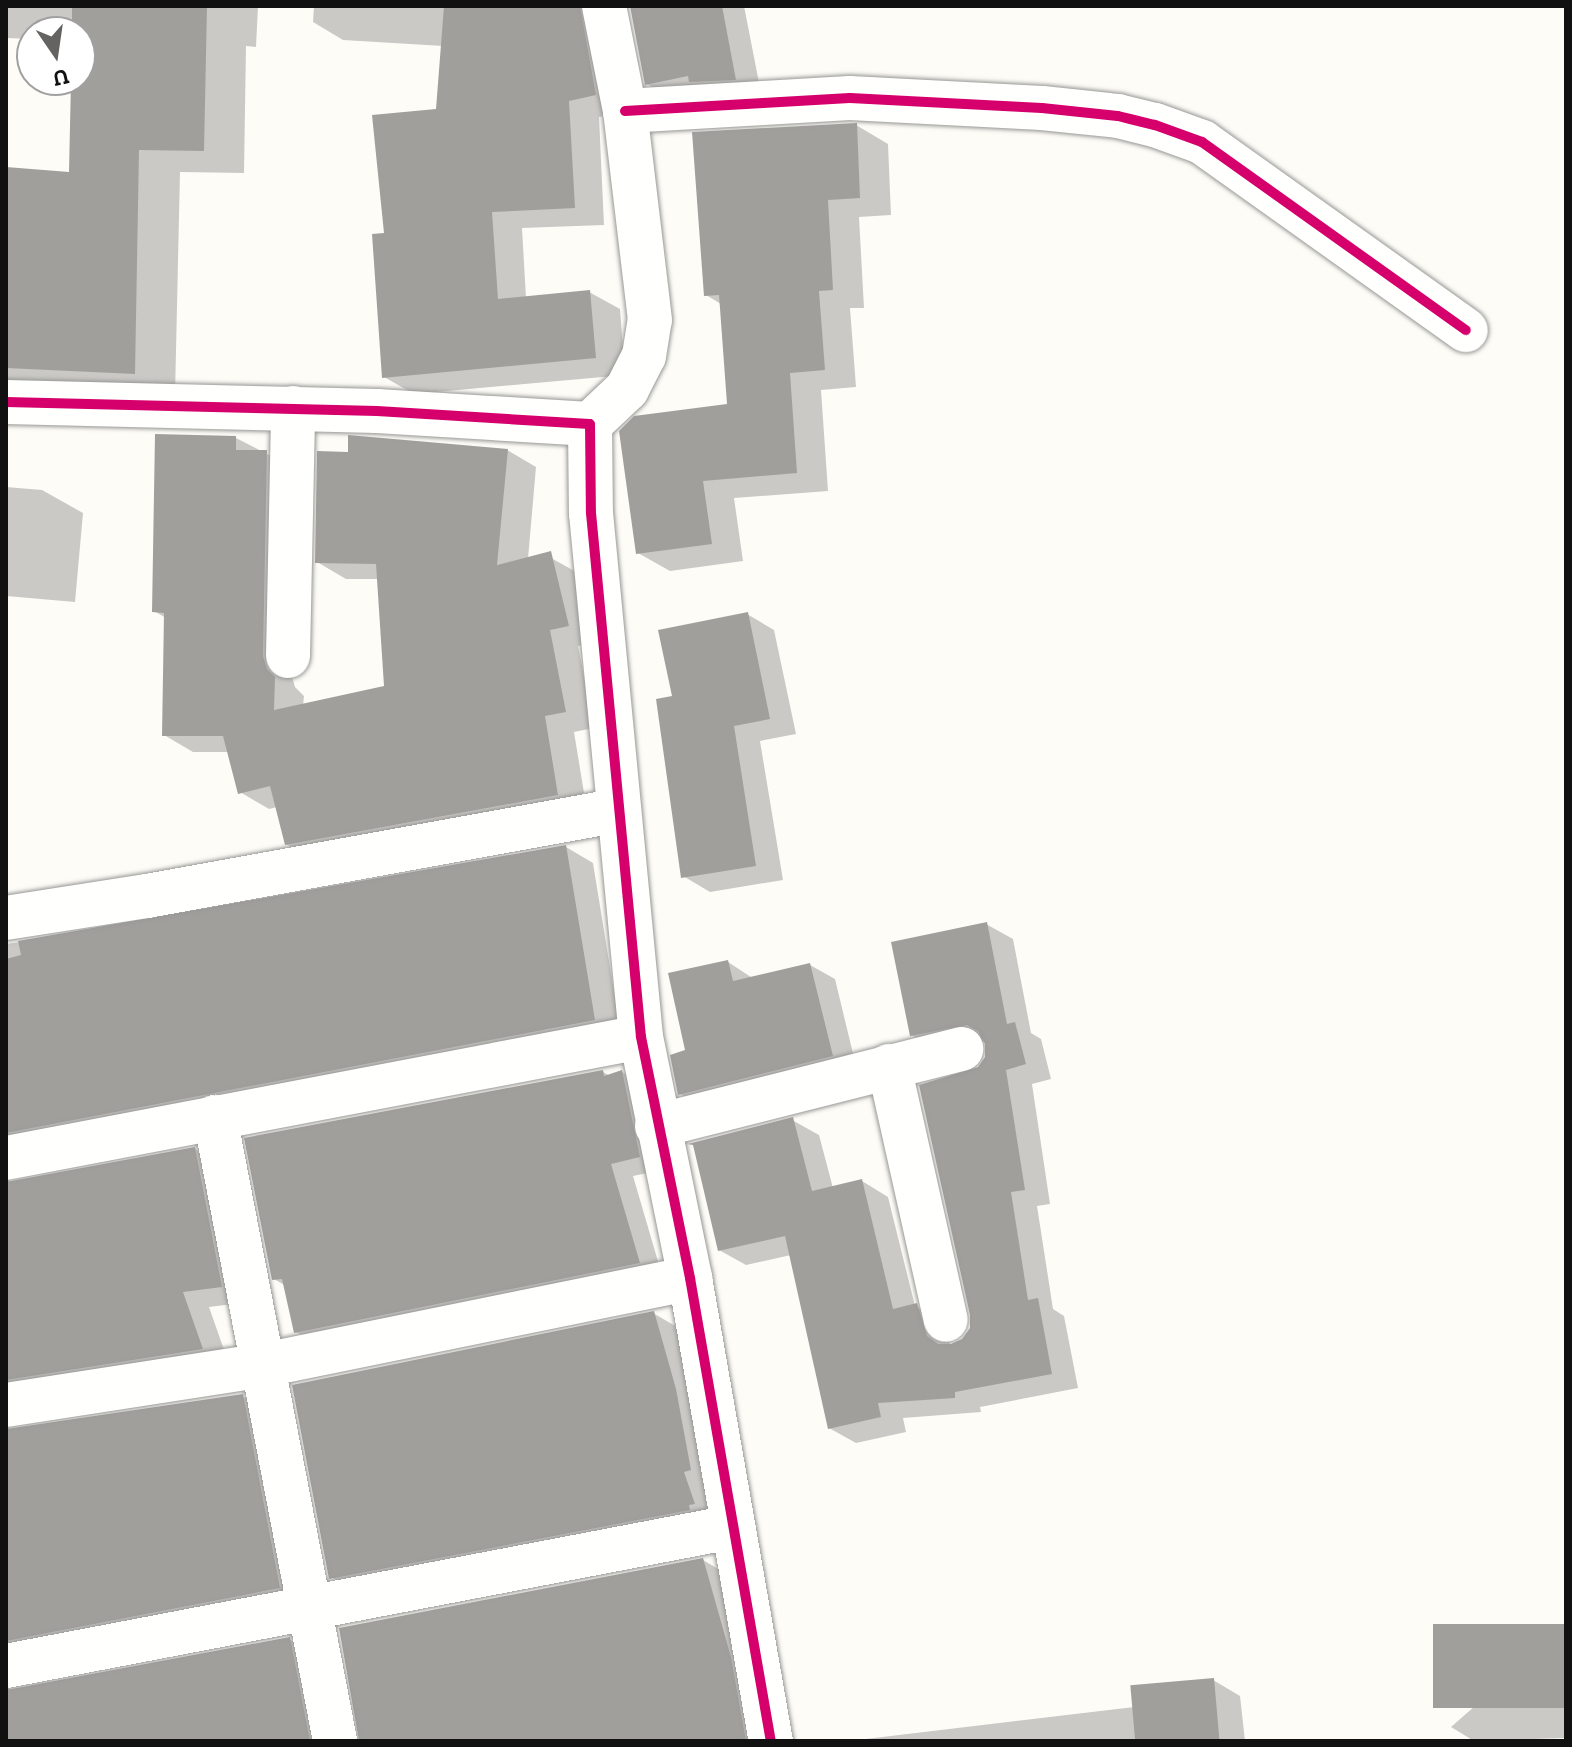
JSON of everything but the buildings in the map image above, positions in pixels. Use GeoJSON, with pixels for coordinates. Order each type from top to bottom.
{"type":"FeatureCollection","features":[{"type":"Feature","properties":{"kind":"street"},"geometry":{"type":"LineString","coordinates":[[6,402],[293,408],[590,424],[627,389],[644,356],[650,320],[625,111],[604,6]]}},
{"type":"Feature","properties":{"kind":"street"},"geometry":{"type":"LineString","coordinates":[[625,111],[850,98],[1042,108],[1118,116],[1155,125],[1202,142],[1466,330]]}},
{"type":"Feature","properties":{"kind":"street"},"geometry":{"type":"LineString","coordinates":[[288,656],[293,408]]}},
{"type":"Feature","properties":{"kind":"street"},"geometry":{"type":"LineString","coordinates":[[590,424],[591,513],[641,1037],[690,1278],[771,1741]]}},
{"type":"Feature","properties":{"kind":"street"},"geometry":{"type":"LineString","coordinates":[[6,918],[147,896],[618,810]]}},
{"type":"Feature","properties":{"kind":"street"},"geometry":{"type":"LineString","coordinates":[[6,1158],[641,1037]]}},
{"type":"Feature","properties":{"kind":"street"},"geometry":{"type":"LineString","coordinates":[[657,1126],[961,1049]]}},
{"type":"Feature","properties":{"kind":"street"},"geometry":{"type":"LineString","coordinates":[[889,1066],[946,1320]]}},
{"type":"Feature","properties":{"kind":"street"},"geometry":{"type":"LineString","coordinates":[[215,1117],[335,1741]]}},
{"type":"Feature","properties":{"kind":"street"},"geometry":{"type":"LineString","coordinates":[[6,1405],[264,1365],[690,1278]]}},
{"type":"Feature","properties":{"kind":"street"},"geometry":{"type":"LineString","coordinates":[[6,1666],[732,1527]]}},
{"type":"Feature","properties":{"kind":"cycle path"},"geometry":{"type":"LineString","coordinates":[[625,111],[850,98],[1042,108],[1118,116],[1155,125],[1202,142],[1466,330]]}},
{"type":"Feature","properties":{"kind":"cycle path"},"geometry":{"type":"LineString","coordinates":[[6,402],[377,411],[590,424],[591,513],[641,1037],[690,1278],[771,1741]]}}]}
